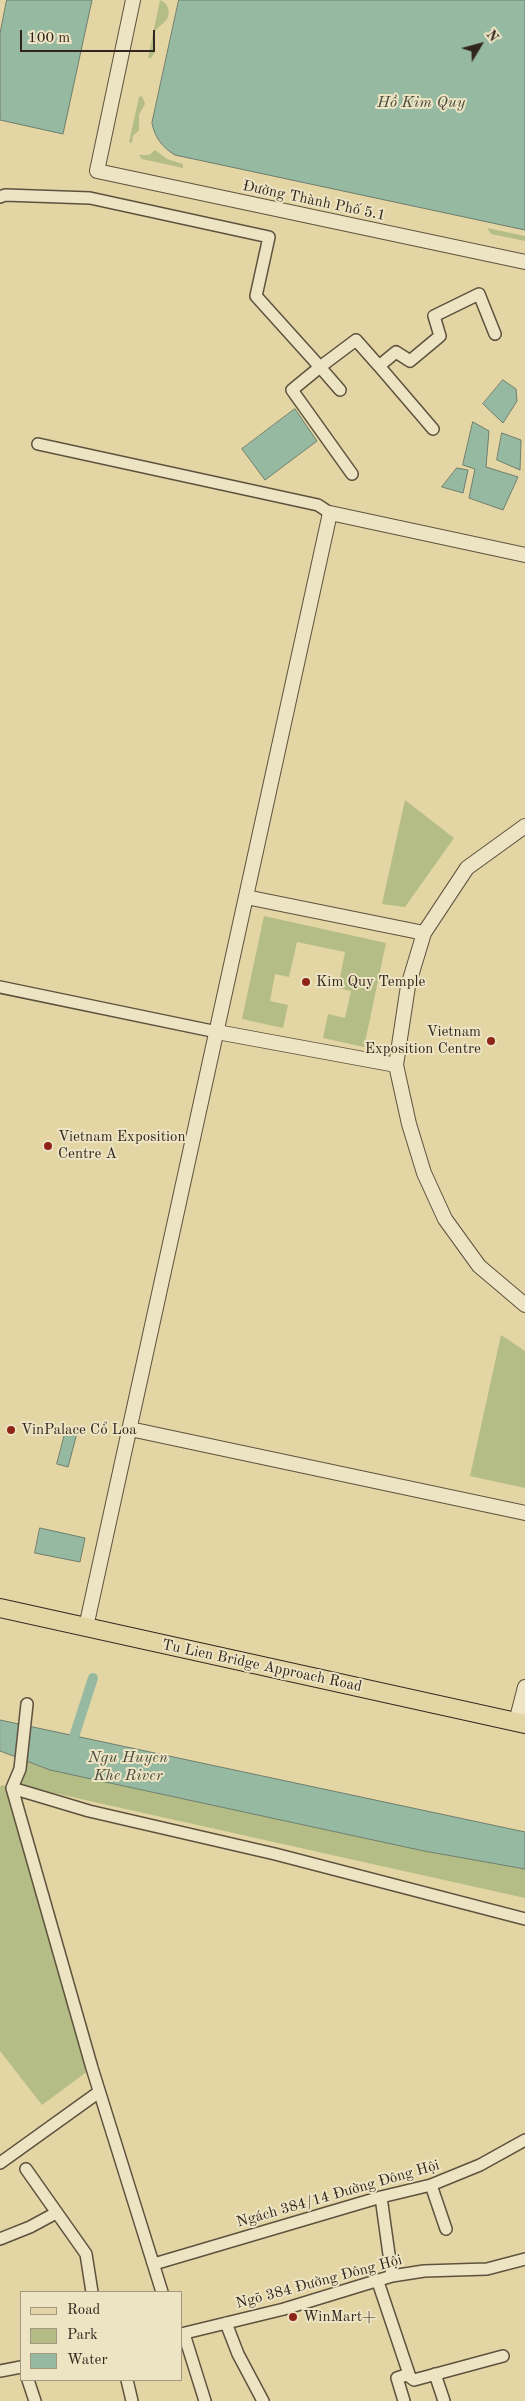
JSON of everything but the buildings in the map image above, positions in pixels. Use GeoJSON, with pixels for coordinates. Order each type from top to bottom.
{"type":"FeatureCollection","features":[{"type":"Feature","properties":{"kind":"main road","name":"Tu Lien Bridge Approach Road"},"geometry":{"type":"LineString","coordinates":[[0,1608],[521,1723]]}},
{"type":"Feature","properties":{"kind":"street","name":"Đường Thành Phố 5.1"},"geometry":{"type":"LineString","coordinates":[[133,0],[97,171],[525,262]]}},
{"type":"Feature","properties":{"kind":"street"},"geometry":{"type":"LineString","coordinates":[[0,196],[90,198],[269,238],[256,296],[340,390]]}},
{"type":"Feature","properties":{"kind":"street"},"geometry":{"type":"LineString","coordinates":[[379,366],[396,352],[410,362],[440,336],[434,316],[479,294],[495,334]]}},
{"type":"Feature","properties":{"kind":"street"},"geometry":{"type":"LineString","coordinates":[[352,474],[292,390],[356,340],[433,429]]}},
{"type":"Feature","properties":{"kind":"street"},"geometry":{"type":"LineString","coordinates":[[38,444],[318,505],[330,513],[525,555]]}},
{"type":"Feature","properties":{"kind":"street"},"geometry":{"type":"LineString","coordinates":[[86,1627],[330,513]]}},
{"type":"Feature","properties":{"kind":"street"},"geometry":{"type":"LineString","coordinates":[[523,1306],[479,1266],[445,1218],[424,1173],[396,1065],[408,986],[424,933],[467,868],[525,826]]}},
{"type":"Feature","properties":{"kind":"street"},"geometry":{"type":"LineString","coordinates":[[246,897],[424,933]]}},
{"type":"Feature","properties":{"kind":"street"},"geometry":{"type":"LineString","coordinates":[[0,987],[217,1032],[396,1065]]}},
{"type":"Feature","properties":{"kind":"street"},"geometry":{"type":"LineString","coordinates":[[130,1429],[525,1513]]}},
{"type":"Feature","properties":{"kind":"street"},"geometry":{"type":"LineString","coordinates":[[521,1723],[525,1687]]}},
{"type":"Feature","properties":{"kind":"street"},"geometry":{"type":"LineString","coordinates":[[27,1704],[20,1770],[12,1788],[99,2092],[162,2291]]}},
{"type":"Feature","properties":{"kind":"street"},"geometry":{"type":"LineString","coordinates":[[12,1788],[89,1811],[275,1854],[525,1919]]}},
{"type":"Feature","properties":{"kind":"street"},"geometry":{"type":"LineString","coordinates":[[0,2163],[99,2092]]}},
{"type":"Feature","properties":{"kind":"street","name":"Ngách 384/14 Đường Đông Hội"},"geometry":{"type":"LineString","coordinates":[[154,2264],[381,2197],[431,2185],[480,2165],[525,2140]]}},
{"type":"Feature","properties":{"kind":"street"},"geometry":{"type":"LineString","coordinates":[[26,2168],[86,2254],[92,2291]]}},
{"type":"Feature","properties":{"kind":"street"},"geometry":{"type":"LineString","coordinates":[[431,2185],[446,2229]]}},
{"type":"Feature","properties":{"kind":"street"},"geometry":{"type":"LineString","coordinates":[[381,2197],[392,2276]]}},
{"type":"Feature","properties":{"kind":"street"},"geometry":{"type":"LineString","coordinates":[[0,2239],[56,2213]]}},
{"type":"Feature","properties":{"kind":"street","name":"Ngõ 384 Đường Đông Hội"},"geometry":{"type":"LineString","coordinates":[[183,2334],[284,2308],[359,2285],[378,2282],[392,2276],[424,2271],[486,2269],[525,2260]]}},
{"type":"Feature","properties":{"kind":"street"},"geometry":{"type":"LineString","coordinates":[[378,2282],[409,2374],[414,2380],[503,2356]]}},
{"type":"Feature","properties":{"kind":"street"},"geometry":{"type":"LineString","coordinates":[[226,2323],[238,2354],[263,2401]]}},
{"type":"Feature","properties":{"kind":"street"},"geometry":{"type":"LineString","coordinates":[[183,2334],[205,2401]]}},
{"type":"Feature","properties":{"kind":"street"},"geometry":{"type":"LineString","coordinates":[[0,2371],[20,2368]]}},
{"type":"Feature","properties":{"kind":"street"},"geometry":{"type":"LineString","coordinates":[[404,2401],[397,2378],[409,2374]]}},
{"type":"Feature","properties":{"kind":"street"},"geometry":{"type":"LineString","coordinates":[[435,2374],[444,2401]]}},
{"type":"Feature","properties":{"kind":"street"},"geometry":{"type":"LineString","coordinates":[[28,2381],[35,2401]]}},
{"type":"Feature","properties":{"kind":"street"},"geometry":{"type":"LineString","coordinates":[[127,2381],[132,2401]]}},
{"type":"Feature","properties":{"kind":"green space"},"geometry":{"type":"Polygon","coordinates":[[[160,0],[164,2],[169,13],[166,21],[155,32],[155,52],[151,58],[148,58],[160,0]]]}},
{"type":"Feature","properties":{"kind":"green space"},"geometry":{"type":"Polygon","coordinates":[[[142,96],[145,104],[139,115],[139,130],[133,136],[132,143],[129,142],[139,97],[142,96]]]}},
{"type":"Feature","properties":{"kind":"green space"},"geometry":{"type":"Polygon","coordinates":[[[155,150],[167,159],[183,164],[183,168],[142,159],[139,155],[149,155],[155,150]]]}},
{"type":"Feature","properties":{"kind":"green space"},"geometry":{"type":"Polygon","coordinates":[[[487,228],[525,236],[525,241],[491,234],[487,228]]]}},
{"type":"Feature","properties":{"kind":"green space"},"geometry":{"type":"Polygon","coordinates":[[[405,800],[454,838],[405,907],[382,904],[405,800]]]}},
{"type":"Feature","properties":{"kind":"green space"},"geometry":{"type":"Polygon","coordinates":[[[264,916],[386,943],[364,1047],[323,1038],[328,1014],[345,1018],[351,991],[338,988],[345,952],[297,942],[289,977],[275,974],[270,1001],[288,1005],[283,1028],[242,1019],[264,916]]]}},
{"type":"Feature","properties":{"kind":"green space"},"geometry":{"type":"Polygon","coordinates":[[[501,1335],[525,1351],[525,1488],[470,1476],[501,1335]]]}},
{"type":"Feature","properties":{"kind":"green space"},"geometry":{"type":"Polygon","coordinates":[[[27,1761],[50,1770],[424,1851],[525,1869],[525,1898],[18,1785],[27,1761]]]}},
{"type":"Feature","properties":{"kind":"green space"},"geometry":{"type":"Polygon","coordinates":[[[2,1785],[12,1788],[92,2068],[42,2105],[0,2051],[0,1787],[2,1785]]]}},
{"type":"Feature","properties":{"kind":"water"},"geometry":{"type":"Polygon","coordinates":[[[7,0],[92,0],[63,134],[0,120],[0,34],[7,0]]]}},
{"type":"Feature","properties":{"kind":"water","name":"Hồ Kim Quy"},"geometry":{"type":"Polygon","coordinates":[[[179,0],[525,0],[525,230],[175,155],[160,142],[152,123],[179,0]]]}},
{"type":"Feature","properties":{"kind":"water"},"geometry":{"type":"Polygon","coordinates":[[[503,380],[516,389],[517,401],[503,423],[483,404],[503,380]]]}},
{"type":"Feature","properties":{"kind":"water"},"geometry":{"type":"Polygon","coordinates":[[[295,409],[317,441],[265,480],[242,449],[295,409]]]}},
{"type":"Feature","properties":{"kind":"water"},"geometry":{"type":"Polygon","coordinates":[[[473,422],[489,431],[486,467],[518,477],[503,510],[469,498],[475,469],[463,465],[473,422]]]}},
{"type":"Feature","properties":{"kind":"water"},"geometry":{"type":"Polygon","coordinates":[[[502,433],[521,440],[520,470],[497,460],[502,433]]]}},
{"type":"Feature","properties":{"kind":"water"},"geometry":{"type":"Polygon","coordinates":[[[457,468],[468,470],[463,493],[442,487],[457,468]]]}},
{"type":"Feature","properties":{"kind":"water"},"geometry":{"type":"Polygon","coordinates":[[[66,1430],[77,1433],[68,1467],[57,1464],[66,1430]]]}},
{"type":"Feature","properties":{"kind":"water"},"geometry":{"type":"Polygon","coordinates":[[[40,1528],[85,1538],[80,1562],[35,1553],[40,1528]]]}},
{"type":"Feature","properties":{"kind":"water","name":"Ngu Huyen Khe River"},"geometry":{"type":"Polygon","coordinates":[[[0,1720],[525,1832],[525,1869],[424,1851],[50,1770],[0,1751],[0,1720]]]}},
{"type":"Feature","properties":{"kind":"waterway"},"geometry":{"type":"LineString","coordinates":[[71,1746],[93,1678]]}},
{"type":"Feature","properties":{"kind":"place","name":"Kim Quy Temple"},"geometry":{"type":"Point","coordinates":[306,982]}},
{"type":"Feature","properties":{"kind":"place","name":"Vietnam Exposition Centre"},"geometry":{"type":"Point","coordinates":[491,1041]}},
{"type":"Feature","properties":{"kind":"place","name":"Vietnam Exposition Centre A"},"geometry":{"type":"Point","coordinates":[48,1146]}},
{"type":"Feature","properties":{"kind":"place","name":"VinPalace Cổ Loa"},"geometry":{"type":"Point","coordinates":[11,1430]}},
{"type":"Feature","properties":{"kind":"place","name":"WinMart+"},"geometry":{"type":"Point","coordinates":[293,2317]}}]}
